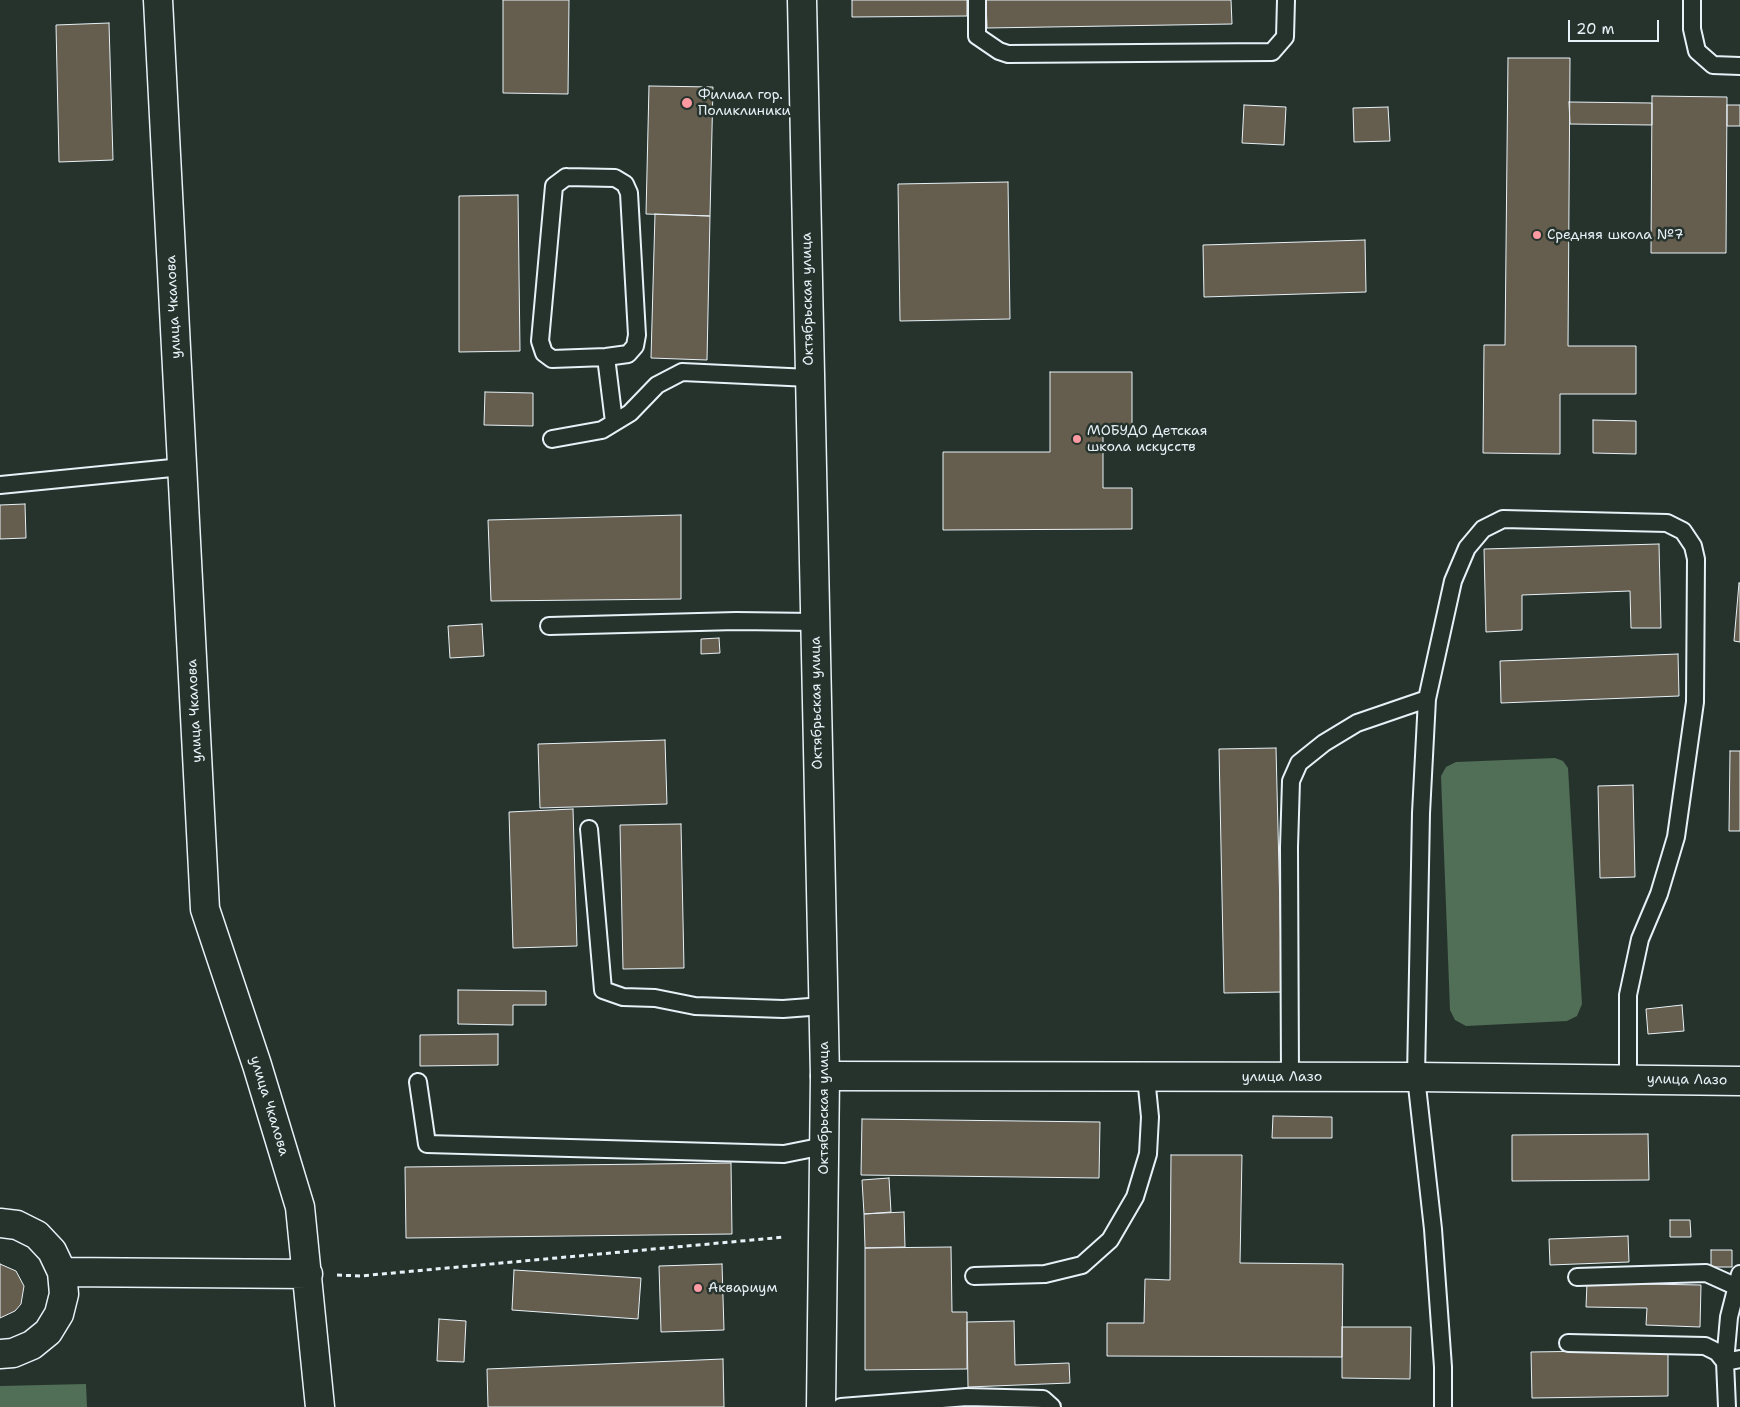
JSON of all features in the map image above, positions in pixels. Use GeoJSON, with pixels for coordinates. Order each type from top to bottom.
{"type":"FeatureCollection","features":[{"type":"Feature","properties":{"kind":"street","name":"улица Чкалова"},"geometry":{"type":"LineString","coordinates":[[158,0],[205,909],[257,1065],[300,1207],[320,1407]]}},
{"type":"Feature","properties":{"kind":"street","name":"Октябрьская улица"},"geometry":{"type":"LineString","coordinates":[[802,0],[825,1076],[821,1407]]}},
{"type":"Feature","properties":{"kind":"street","name":"улица Лазо"},"geometry":{"type":"LineString","coordinates":[[825,1076],[1416,1077],[1740,1081]]}},
{"type":"Feature","properties":{"kind":"street"},"geometry":{"type":"LineString","coordinates":[[0,1224],[17,1225],[37,1235],[52,1251],[62,1272],[62,1301],[59,1314],[48,1332],[32,1345],[13,1353],[0,1354]]}},
{"type":"Feature","properties":{"kind":"street"},"geometry":{"type":"LineString","coordinates":[[62,1272],[308,1274]]}},
{"type":"Feature","properties":{"kind":"lane"},"geometry":{"type":"LineString","coordinates":[[977,0],[977,36],[998,51],[1008,54],[1272,52],[1285,37],[1286,0]]}},
{"type":"Feature","properties":{"kind":"lane"},"geometry":{"type":"LineString","coordinates":[[1692,0],[1692,29],[1697,51],[1713,65],[1740,66]]}},
{"type":"Feature","properties":{"kind":"lane"},"geometry":{"type":"LineString","coordinates":[[566,177],[615,178],[625,184],[629,194],[637,335],[635,346],[628,354],[606,357],[552,359],[544,353],[540,341],[554,186],[566,177]]}},
{"type":"Feature","properties":{"kind":"lane"},"geometry":{"type":"LineString","coordinates":[[606,357],[614,422]]}},
{"type":"Feature","properties":{"kind":"lane"},"geometry":{"type":"LineString","coordinates":[[552,439],[602,430],[630,413],[657,385],[682,372],[810,378]]}},
{"type":"Feature","properties":{"kind":"lane"},"geometry":{"type":"LineString","coordinates":[[0,484],[182,467]]}},
{"type":"Feature","properties":{"kind":"lane"},"geometry":{"type":"LineString","coordinates":[[1443,1407],[1443,1367],[1433,1229],[1416,1077],[1421,813],[1427,699],[1453,581],[1467,548],[1483,529],[1503,519],[1666,523],[1683,531],[1693,546],[1696,559],[1695,702],[1676,837],[1659,894],[1640,939],[1628,995],[1628,1080]]}},
{"type":"Feature","properties":{"kind":"lane"},"geometry":{"type":"LineString","coordinates":[[549,626],[736,621],[815,622]]}},
{"type":"Feature","properties":{"kind":"lane"},"geometry":{"type":"LineString","coordinates":[[1290,1077],[1289,847],[1291,780],[1299,762],[1348,728],[1427,699]]}},
{"type":"Feature","properties":{"kind":"lane"},"geometry":{"type":"LineString","coordinates":[[589,829],[604,990],[623,997],[655,998],[695,1006],[783,1009],[823,1006]]}},
{"type":"Feature","properties":{"kind":"lane"},"geometry":{"type":"LineString","coordinates":[[974,1276],[1045,1274],[1082,1265],[1110,1240],[1135,1196],[1148,1154],[1150,1117],[1146,1077]]}},
{"type":"Feature","properties":{"kind":"lane"},"geometry":{"type":"LineString","coordinates":[[418,1082],[427,1144],[784,1154],[824,1146]]}},
{"type":"Feature","properties":{"kind":"lane"},"geometry":{"type":"LineString","coordinates":[[1578,1277],[1706,1273],[1738,1280],[1729,1317],[1732,1361],[1727,1407]]}},
{"type":"Feature","properties":{"kind":"lane"},"geometry":{"type":"LineString","coordinates":[[1568,1343],[1704,1346],[1732,1361]]}},
{"type":"Feature","properties":{"kind":"lane"},"geometry":{"type":"LineString","coordinates":[[842,1407],[967,1397],[1043,1400],[1052,1407]]}},
{"type":"Feature","properties":{"kind":"path"},"geometry":{"type":"LineString","coordinates":[[308,1274],[360,1276],[785,1237]]}},
{"type":"Feature","properties":{"kind":"green space"},"geometry":{"type":"Polygon","coordinates":[[[1555,758],[1563,761],[1568,768],[1582,1004],[1577,1016],[1567,1021],[1466,1026],[1455,1020],[1450,1010],[1441,776],[1446,767],[1456,762],[1555,758]]]}},
{"type":"Feature","properties":{"kind":"green space"},"geometry":{"type":"Polygon","coordinates":[[[86,1384],[87,1407],[0,1407],[0,1386],[86,1384]]]}},
{"type":"Feature","properties":{"kind":"building"},"geometry":{"type":"Polygon","coordinates":[[[503,0],[569,0],[568,94],[503,93],[503,0]]]}},
{"type":"Feature","properties":{"kind":"building"},"geometry":{"type":"Polygon","coordinates":[[[852,0],[967,0],[967,16],[852,17],[852,0]]]}},
{"type":"Feature","properties":{"kind":"building"},"geometry":{"type":"Polygon","coordinates":[[[986,0],[1231,0],[1232,24],[987,28],[986,0]]]}},
{"type":"Feature","properties":{"kind":"building"},"geometry":{"type":"Polygon","coordinates":[[[109,23],[113,160],[59,162],[56,25],[109,23]]]}},
{"type":"Feature","properties":{"kind":"building","name":"Средняя школа №7"},"geometry":{"type":"Polygon","coordinates":[[[1508,58],[1570,58],[1568,346],[1636,346],[1636,394],[1560,394],[1560,454],[1483,453],[1484,345],[1505,345],[1508,58]]]}},
{"type":"Feature","properties":{"kind":"building"},"geometry":{"type":"Polygon","coordinates":[[[649,86],[713,87],[710,216],[646,214],[649,86]]]}},
{"type":"Feature","properties":{"kind":"building"},"geometry":{"type":"Polygon","coordinates":[[[1652,96],[1727,97],[1726,253],[1651,253],[1652,96]]]}},
{"type":"Feature","properties":{"kind":"building"},"geometry":{"type":"Polygon","coordinates":[[[1569,102],[1652,103],[1652,125],[1570,124],[1569,102]]]}},
{"type":"Feature","properties":{"kind":"building"},"geometry":{"type":"Polygon","coordinates":[[[1244,105],[1286,107],[1284,145],[1242,143],[1244,105]]]}},
{"type":"Feature","properties":{"kind":"building"},"geometry":{"type":"Polygon","coordinates":[[[1727,105],[1740,105],[1740,126],[1727,126],[1727,105]]]}},
{"type":"Feature","properties":{"kind":"building"},"geometry":{"type":"Polygon","coordinates":[[[1388,107],[1390,141],[1354,142],[1353,108],[1388,107]]]}},
{"type":"Feature","properties":{"kind":"building"},"geometry":{"type":"Polygon","coordinates":[[[1008,182],[1010,319],[900,321],[898,184],[1008,182]]]}},
{"type":"Feature","properties":{"kind":"building"},"geometry":{"type":"Polygon","coordinates":[[[518,195],[520,351],[459,352],[459,196],[518,195]]]}},
{"type":"Feature","properties":{"kind":"building"},"geometry":{"type":"Polygon","coordinates":[[[655,214],[710,216],[707,360],[651,358],[655,214]]]}},
{"type":"Feature","properties":{"kind":"building"},"geometry":{"type":"Polygon","coordinates":[[[1365,240],[1366,292],[1204,297],[1203,245],[1365,240]]]}},
{"type":"Feature","properties":{"kind":"building","name":"МОБУДО Детская школа искусcтв"},"geometry":{"type":"Polygon","coordinates":[[[1050,372],[1132,372],[1132,427],[1103,427],[1103,488],[1132,488],[1132,529],[943,530],[943,452],[1050,452],[1050,372]]]}},
{"type":"Feature","properties":{"kind":"building"},"geometry":{"type":"Polygon","coordinates":[[[485,392],[533,393],[533,426],[484,425],[485,392]]]}},
{"type":"Feature","properties":{"kind":"building"},"geometry":{"type":"Polygon","coordinates":[[[1593,420],[1636,421],[1636,454],[1593,453],[1593,420]]]}},
{"type":"Feature","properties":{"kind":"building"},"geometry":{"type":"Polygon","coordinates":[[[25,504],[26,538],[0,539],[0,505],[25,504]]]}},
{"type":"Feature","properties":{"kind":"building"},"geometry":{"type":"Polygon","coordinates":[[[681,515],[681,599],[491,601],[488,520],[681,515]]]}},
{"type":"Feature","properties":{"kind":"building"},"geometry":{"type":"Polygon","coordinates":[[[1659,544],[1661,628],[1631,628],[1630,591],[1522,595],[1522,630],[1486,632],[1484,549],[1659,544]]]}},
{"type":"Feature","properties":{"kind":"building"},"geometry":{"type":"Polygon","coordinates":[[[1740,583],[1740,642],[1734,641],[1740,583]]]}},
{"type":"Feature","properties":{"kind":"building"},"geometry":{"type":"Polygon","coordinates":[[[482,624],[484,656],[450,658],[448,626],[482,624]]]}},
{"type":"Feature","properties":{"kind":"building"},"geometry":{"type":"Polygon","coordinates":[[[719,638],[720,653],[701,654],[701,639],[719,638]]]}},
{"type":"Feature","properties":{"kind":"building"},"geometry":{"type":"Polygon","coordinates":[[[1678,654],[1679,696],[1501,703],[1500,661],[1678,654]]]}},
{"type":"Feature","properties":{"kind":"building"},"geometry":{"type":"Polygon","coordinates":[[[665,740],[667,804],[540,808],[538,744],[665,740]]]}},
{"type":"Feature","properties":{"kind":"building"},"geometry":{"type":"Polygon","coordinates":[[[1276,748],[1282,992],[1224,993],[1219,749],[1276,748]]]}},
{"type":"Feature","properties":{"kind":"building"},"geometry":{"type":"Polygon","coordinates":[[[1730,751],[1740,751],[1740,831],[1729,831],[1730,751]]]}},
{"type":"Feature","properties":{"kind":"building"},"geometry":{"type":"Polygon","coordinates":[[[1633,785],[1635,877],[1600,878],[1598,786],[1633,785]]]}},
{"type":"Feature","properties":{"kind":"building"},"geometry":{"type":"Polygon","coordinates":[[[573,809],[577,946],[513,948],[509,812],[573,809]]]}},
{"type":"Feature","properties":{"kind":"building"},"geometry":{"type":"Polygon","coordinates":[[[681,824],[684,968],[623,969],[620,825],[681,824]]]}},
{"type":"Feature","properties":{"kind":"building"},"geometry":{"type":"Polygon","coordinates":[[[458,990],[546,991],[546,1005],[513,1005],[513,1025],[458,1024],[458,990]]]}},
{"type":"Feature","properties":{"kind":"building"},"geometry":{"type":"Polygon","coordinates":[[[1682,1005],[1684,1031],[1648,1034],[1646,1009],[1682,1005]]]}},
{"type":"Feature","properties":{"kind":"building"},"geometry":{"type":"Polygon","coordinates":[[[498,1034],[498,1065],[420,1066],[420,1035],[498,1034]]]}},
{"type":"Feature","properties":{"kind":"building"},"geometry":{"type":"Polygon","coordinates":[[[1273,1116],[1332,1117],[1332,1138],[1272,1138],[1273,1116]]]}},
{"type":"Feature","properties":{"kind":"building"},"geometry":{"type":"Polygon","coordinates":[[[862,1119],[1100,1122],[1099,1178],[861,1175],[862,1119]]]}},
{"type":"Feature","properties":{"kind":"building"},"geometry":{"type":"Polygon","coordinates":[[[1648,1134],[1649,1180],[1512,1181],[1512,1135],[1648,1134]]]}},
{"type":"Feature","properties":{"kind":"building"},"geometry":{"type":"Polygon","coordinates":[[[1171,1155],[1242,1155],[1240,1263],[1343,1264],[1342,1357],[1107,1356],[1107,1323],[1144,1323],[1145,1279],[1170,1280],[1171,1155]]]}},
{"type":"Feature","properties":{"kind":"building"},"geometry":{"type":"Polygon","coordinates":[[[731,1163],[732,1234],[406,1238],[405,1167],[731,1163]]]}},
{"type":"Feature","properties":{"kind":"building"},"geometry":{"type":"Polygon","coordinates":[[[889,1178],[891,1212],[864,1214],[862,1180],[889,1178]]]}},
{"type":"Feature","properties":{"kind":"building"},"geometry":{"type":"Polygon","coordinates":[[[904,1212],[905,1247],[865,1248],[864,1214],[904,1212]]]}},
{"type":"Feature","properties":{"kind":"building"},"geometry":{"type":"Polygon","coordinates":[[[1670,1220],[1690,1220],[1691,1237],[1670,1237],[1670,1220]]]}},
{"type":"Feature","properties":{"kind":"building"},"geometry":{"type":"Polygon","coordinates":[[[1628,1236],[1629,1262],[1550,1265],[1549,1239],[1628,1236]]]}},
{"type":"Feature","properties":{"kind":"building"},"geometry":{"type":"Polygon","coordinates":[[[951,1247],[952,1312],[967,1312],[967,1369],[865,1370],[865,1248],[951,1247]]]}},
{"type":"Feature","properties":{"kind":"building"},"geometry":{"type":"Polygon","coordinates":[[[1711,1250],[1732,1250],[1732,1267],[1711,1267],[1711,1250]]]}},
{"type":"Feature","properties":{"kind":"building"},"geometry":{"type":"Polygon","coordinates":[[[0,1264],[16,1271],[24,1286],[21,1304],[15,1311],[0,1318],[0,1264]]]}},
{"type":"Feature","properties":{"kind":"building"},"geometry":{"type":"Polygon","coordinates":[[[722,1264],[724,1330],[661,1332],[659,1266],[722,1264]]]}},
{"type":"Feature","properties":{"kind":"building"},"geometry":{"type":"Polygon","coordinates":[[[514,1270],[641,1278],[638,1319],[512,1310],[514,1270]]]}},
{"type":"Feature","properties":{"kind":"building"},"geometry":{"type":"Polygon","coordinates":[[[1587,1283],[1701,1285],[1700,1327],[1646,1325],[1647,1308],[1586,1307],[1587,1283]]]}},
{"type":"Feature","properties":{"kind":"building"},"geometry":{"type":"Polygon","coordinates":[[[439,1319],[466,1321],[464,1362],[437,1361],[439,1319]]]}},
{"type":"Feature","properties":{"kind":"building"},"geometry":{"type":"Polygon","coordinates":[[[1014,1321],[1015,1365],[1069,1363],[1070,1383],[968,1387],[967,1322],[1014,1321]]]}},
{"type":"Feature","properties":{"kind":"building"},"geometry":{"type":"Polygon","coordinates":[[[1342,1327],[1411,1327],[1410,1379],[1342,1378],[1342,1327]]]}},
{"type":"Feature","properties":{"kind":"building"},"geometry":{"type":"Polygon","coordinates":[[[1668,1350],[1668,1396],[1532,1398],[1531,1352],[1668,1350]]]}},
{"type":"Feature","properties":{"kind":"building"},"geometry":{"type":"Polygon","coordinates":[[[723,1359],[724,1407],[488,1407],[487,1369],[723,1359]]]}},
{"type":"Feature","properties":{"kind":"place","name":"Филиал гор. Поликлиники"},"geometry":{"type":"Point","coordinates":[687,103]}},
{"type":"Feature","properties":{"kind":"place","name":"Средняя школа №7"},"geometry":{"type":"Point","coordinates":[1537,235]}},
{"type":"Feature","properties":{"kind":"place","name":"МОБУДО Детская школа искусcтв"},"geometry":{"type":"Point","coordinates":[1077,439]}},
{"type":"Feature","properties":{"kind":"place","name":"Аквариум"},"geometry":{"type":"Point","coordinates":[698,1288]}}]}
